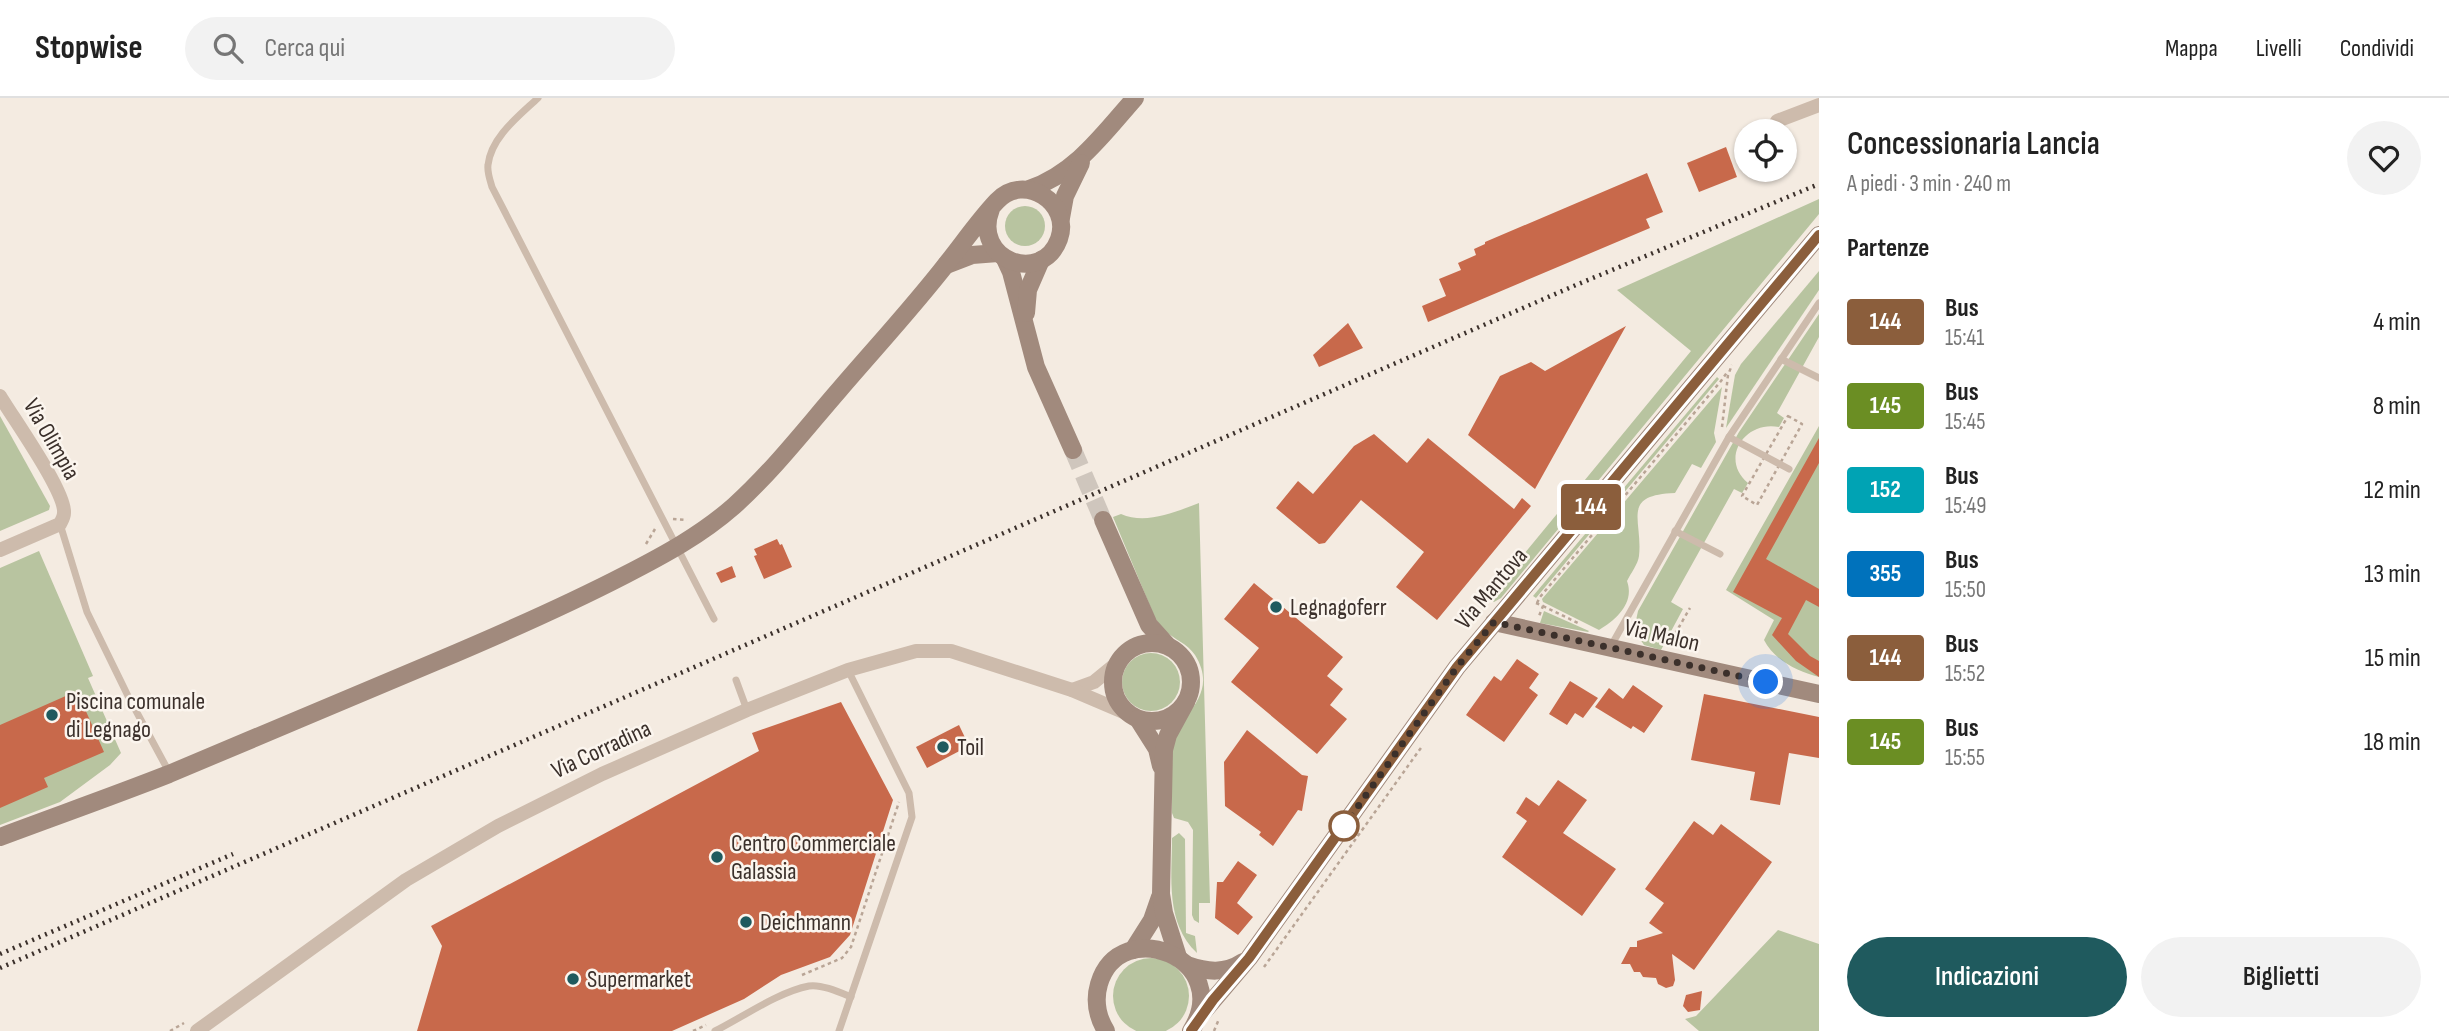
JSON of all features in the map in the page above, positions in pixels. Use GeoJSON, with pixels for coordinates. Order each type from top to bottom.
{"type":"FeatureCollection","features":[{"type":"Feature","properties":{"kind":"main road"},"geometry":{"type":"LineString","coordinates":[[0,837],[170,773],[567,605],[678,548],[734,506],[780,460],[946,265],[996,202],[1011,191],[1029,190],[1047,183],[1067,170],[1090,149],[1135,98]]}},
{"type":"Feature","properties":{"kind":"main road"},"geometry":{"type":"LineString","coordinates":[[1024,320],[1028,290],[1041,260],[1058,242],[1065,196],[1074,174],[1090,149]]}},
{"type":"Feature","properties":{"kind":"main road"},"geometry":{"type":"LineString","coordinates":[[1029,190],[1045,196],[1057,209],[1060,218]]}},
{"type":"Feature","properties":{"kind":"main road"},"geometry":{"type":"LineString","coordinates":[[991,209],[987,228],[992,246],[1011,272],[1036,367],[1073,450]]}},
{"type":"Feature","properties":{"kind":"main road","name":"Via Mantova"},"geometry":{"type":"LineString","coordinates":[[1195,1024],[1256,964],[1457,667],[1819,234]]}},
{"type":"Feature","properties":{"kind":"main road"},"geometry":{"type":"LineString","coordinates":[[946,265],[972,255],[1001,256],[1022,264],[1041,260]]}},
{"type":"Feature","properties":{"kind":"main road"},"geometry":{"type":"LineString","coordinates":[[1103,520],[1149,625],[1167,645],[1178,652],[1191,676],[1191,689],[1186,702],[1168,735],[1163,773],[1161,894],[1164,913],[1183,961]]}},
{"type":"Feature","properties":{"kind":"main road"},"geometry":{"type":"LineString","coordinates":[[1134,593],[1137,624],[1135,635],[1112,677],[1113,690],[1117,702],[1132,716],[1157,749],[1163,773]]}},
{"type":"Feature","properties":{"kind":"main road","name":"Via Malon"},"geometry":{"type":"LineString","coordinates":[[1494,622],[1819,694]]}},
{"type":"Feature","properties":{"kind":"main road"},"geometry":{"type":"LineString","coordinates":[[1121,658],[1146,643],[1167,645]]}},
{"type":"Feature","properties":{"kind":"main road"},"geometry":{"type":"LineString","coordinates":[[1132,716],[1160,721],[1170,717],[1186,702]]}},
{"type":"Feature","properties":{"kind":"main road"},"geometry":{"type":"LineString","coordinates":[[1106,1031],[1097,1008],[1101,979],[1114,962],[1133,950],[1152,920],[1161,894]]}},
{"type":"Feature","properties":{"kind":"main road"},"geometry":{"type":"LineString","coordinates":[[1133,950],[1156,948],[1209,971],[1256,964]]}},
{"type":"Feature","properties":{"kind":"main road","name":"Via Mantova"},"geometry":{"type":"LineString","coordinates":[[1183,961],[1194,974],[1201,996],[1195,1024]]}},
{"type":"Feature","properties":{"kind":"street"},"geometry":{"type":"LineString","coordinates":[[1781,119],[1810,104]]}},
{"type":"Feature","properties":{"kind":"street","name":"Via Olimpia"},"geometry":{"type":"LineString","coordinates":[[0,396],[53,483],[64,508],[60,524]]}},
{"type":"Feature","properties":{"kind":"street"},"geometry":{"type":"LineString","coordinates":[[0,550],[60,524]]}},
{"type":"Feature","properties":{"kind":"street","name":"Via Corradina"},"geometry":{"type":"LineString","coordinates":[[193,1029],[405,880],[549,799],[747,710],[848,670],[916,651],[951,651],[1072,690],[1132,716]]}},
{"type":"Feature","properties":{"kind":"street"},"geometry":{"type":"LineString","coordinates":[[1072,690],[1094,681],[1121,658]]}},
{"type":"Feature","properties":{"kind":"lane"},"geometry":{"type":"LineString","coordinates":[[538,98],[507,128],[492,149],[488,167],[492,187],[714,619]]}},
{"type":"Feature","properties":{"kind":"lane"},"geometry":{"type":"LineString","coordinates":[[1610,648],[1728,437],[1819,303]]}},
{"type":"Feature","properties":{"kind":"lane"},"geometry":{"type":"LineString","coordinates":[[1781,359],[1819,378]]}},
{"type":"Feature","properties":{"kind":"lane"},"geometry":{"type":"LineString","coordinates":[[1728,437],[1789,469]]}},
{"type":"Feature","properties":{"kind":"lane"},"geometry":{"type":"LineString","coordinates":[[60,524],[86,612],[170,773]]}},
{"type":"Feature","properties":{"kind":"lane"},"geometry":{"type":"LineString","coordinates":[[1675,531],[1720,554]]}},
{"type":"Feature","properties":{"kind":"lane"},"geometry":{"type":"LineString","coordinates":[[839,1031],[909,831],[912,807],[909,793],[848,670]]}},
{"type":"Feature","properties":{"kind":"lane"},"geometry":{"type":"LineString","coordinates":[[736,680],[747,710]]}},
{"type":"Feature","properties":{"kind":"lane"},"geometry":{"type":"LineString","coordinates":[[715,1031],[783,996],[811,985],[851,997]]}},
{"type":"Feature","properties":{"kind":"path"},"geometry":{"type":"LineString","coordinates":[[1537,603],[1721,382],[1734,362],[1728,375],[1721,423],[1723,432],[1728,437]]}},
{"type":"Feature","properties":{"kind":"path"},"geometry":{"type":"LineString","coordinates":[[643,551],[653,530],[674,518],[691,520]]}},
{"type":"Feature","properties":{"kind":"path"},"geometry":{"type":"LineString","coordinates":[[1530,600],[1543,606],[1537,622]]}},
{"type":"Feature","properties":{"kind":"path"},"geometry":{"type":"LineString","coordinates":[[1664,652],[1690,608]]}},
{"type":"Feature","properties":{"kind":"path"},"geometry":{"type":"LineString","coordinates":[[1256,964],[1429,736]]}},
{"type":"Feature","properties":{"kind":"path"},"geometry":{"type":"LineString","coordinates":[[792,980],[842,958],[851,947],[900,797]]}},
{"type":"Feature","properties":{"kind":"path"},"geometry":{"type":"LineString","coordinates":[[1214,1031],[1220,1015]]}},
{"type":"Feature","properties":{"kind":"path"},"geometry":{"type":"LineString","coordinates":[[170,1031],[185,1023],[193,1029]]}},
{"type":"Feature","properties":{"kind":"path"},"geometry":{"type":"LineString","coordinates":[[693,1031],[705,1025]]}},
{"type":"Feature","properties":{"kind":"green space"},"geometry":{"type":"Polygon","coordinates":[[[1819,199],[1819,214],[1501,598],[1494,602],[1487,599],[1691,351],[1617,290],[1819,199]]]}},
{"type":"Feature","properties":{"kind":"green space"},"geometry":{"type":"Polygon","coordinates":[[[1025,206],[1039,212],[1045,226],[1039,240],[1025,246],[1011,240],[1005,226],[1011,212],[1025,206]]]}},
{"type":"Feature","properties":{"kind":"green space"},"geometry":{"type":"Polygon","coordinates":[[[1819,271],[1819,290],[1726,428],[1735,375],[1741,364],[1819,271]]]}},
{"type":"Feature","properties":{"kind":"green space"},"geometry":{"type":"Polygon","coordinates":[[[1819,314],[1819,337],[1777,413],[1784,418],[1779,427],[1756,429],[1740,443],[1736,463],[1748,483],[1742,493],[1734,489],[1671,602],[1683,609],[1661,650],[1644,645],[1634,630],[1638,611],[1739,432],[1819,314]]]}},
{"type":"Feature","properties":{"kind":"green space"},"geometry":{"type":"Polygon","coordinates":[[[1717,377],[1719,379],[1536,598],[1533,596],[1717,377]]]}},
{"type":"Feature","properties":{"kind":"green space"},"geometry":{"type":"Polygon","coordinates":[[[1722,387],[1714,433],[1716,442],[1701,468],[1692,464],[1675,493],[1658,495],[1640,504],[1639,556],[1627,581],[1628,597],[1622,610],[1599,630],[1543,602],[1542,599],[1722,387]]]}},
{"type":"Feature","properties":{"kind":"green space"},"geometry":{"type":"Polygon","coordinates":[[[0,416],[50,506],[49,510],[0,531],[0,416]]]}},
{"type":"Feature","properties":{"kind":"green space"},"geometry":{"type":"Polygon","coordinates":[[[1819,426],[1819,677],[1795,668],[1774,654],[1764,640],[1774,620],[1726,590],[1819,426]]]}},
{"type":"Feature","properties":{"kind":"green space"},"geometry":{"type":"Polygon","coordinates":[[[1199,503],[1210,903],[1199,903],[1199,923],[1192,915],[1193,830],[1188,822],[1174,818],[1172,813],[1172,751],[1174,738],[1200,695],[1203,684],[1202,670],[1192,651],[1165,631],[1155,618],[1113,517],[1121,514],[1150,518],[1199,503]]]}},
{"type":"Feature","properties":{"kind":"green space","name":"Piscina comunale di Legnago"},"geometry":{"type":"Polygon","coordinates":[[[39,551],[93,676],[88,678],[121,753],[110,765],[60,802],[0,825],[0,568],[39,551]]]}},
{"type":"Feature","properties":{"kind":"green space"},"geometry":{"type":"Polygon","coordinates":[[[1544,611],[1589,631],[1540,623],[1544,611]]]}},
{"type":"Feature","properties":{"kind":"green space"},"geometry":{"type":"Polygon","coordinates":[[[1151,653],[1162,655],[1175,666],[1180,682],[1178,693],[1167,706],[1151,711],[1140,709],[1127,698],[1122,682],[1124,671],[1135,658],[1151,653]]]}},
{"type":"Feature","properties":{"kind":"green space"},"geometry":{"type":"Polygon","coordinates":[[[1179,833],[1185,839],[1186,933],[1195,936],[1197,953],[1180,928],[1172,899],[1172,838],[1179,833]]]}},
{"type":"Feature","properties":{"kind":"green space"},"geometry":{"type":"Polygon","coordinates":[[[1778,930],[1819,944],[1819,1031],[1699,1031],[1685,1019],[1696,1016],[1778,930]]]}},
{"type":"Feature","properties":{"kind":"green space"},"geometry":{"type":"Polygon","coordinates":[[[1144,958],[1158,958],[1172,964],[1183,975],[1189,989],[1187,1011],[1178,1023],[1166,1032],[1136,1032],[1119,1017],[1113,1003],[1113,989],[1119,975],[1130,964],[1144,958]]]}},
{"type":"Feature","properties":{"kind":"building"},"geometry":{"type":"Polygon","coordinates":[[[1726,147],[1734,169],[1734,178],[1699,192],[1687,163],[1726,147]]]}},
{"type":"Feature","properties":{"kind":"building"},"geometry":{"type":"Polygon","coordinates":[[[1647,173],[1663,212],[1646,219],[1650,228],[1428,322],[1422,306],[1446,296],[1439,279],[1461,270],[1458,263],[1476,255],[1474,249],[1647,173]]]}},
{"type":"Feature","properties":{"kind":"building"},"geometry":{"type":"Polygon","coordinates":[[[1348,323],[1363,348],[1319,367],[1313,355],[1348,323]]]}},
{"type":"Feature","properties":{"kind":"building"},"geometry":{"type":"Polygon","coordinates":[[[1626,326],[1535,489],[1468,435],[1500,376],[1531,362],[1545,371],[1626,326]]]}},
{"type":"Feature","properties":{"kind":"building"},"geometry":{"type":"Polygon","coordinates":[[[1374,434],[1407,463],[1428,438],[1514,509],[1522,498],[1531,506],[1437,620],[1396,587],[1424,552],[1361,500],[1325,543],[1319,544],[1276,508],[1298,481],[1313,494],[1354,446],[1374,434]]]}},
{"type":"Feature","properties":{"kind":"building"},"geometry":{"type":"Polygon","coordinates":[[[1819,438],[1819,463],[1766,559],[1819,589],[1819,607],[1806,600],[1788,634],[1810,656],[1819,661],[1819,677],[1796,661],[1772,635],[1782,618],[1733,592],[1819,438]]]}},
{"type":"Feature","properties":{"kind":"building"},"geometry":{"type":"Polygon","coordinates":[[[777,539],[792,567],[764,579],[754,556],[757,555],[754,549],[777,539]]]}},
{"type":"Feature","properties":{"kind":"building"},"geometry":{"type":"Polygon","coordinates":[[[732,566],[736,577],[721,583],[716,573],[732,566]]]}},
{"type":"Feature","properties":{"kind":"building"},"geometry":{"type":"Polygon","coordinates":[[[1254,583],[1343,657],[1327,676],[1343,689],[1330,705],[1347,719],[1317,754],[1231,682],[1259,648],[1224,619],[1254,583]]]}},
{"type":"Feature","properties":{"kind":"building"},"geometry":{"type":"Polygon","coordinates":[[[1517,659],[1539,674],[1529,688],[1538,695],[1504,742],[1466,715],[1494,676],[1501,681],[1517,659]]]}},
{"type":"Feature","properties":{"kind":"building"},"geometry":{"type":"Polygon","coordinates":[[[1570,681],[1598,698],[1583,718],[1575,713],[1567,725],[1549,714],[1570,681]]]}},
{"type":"Feature","properties":{"kind":"building"},"geometry":{"type":"Polygon","coordinates":[[[1633,685],[1663,706],[1644,733],[1633,726],[1631,729],[1595,707],[1609,688],[1623,699],[1633,685]]]}},
{"type":"Feature","properties":{"kind":"building"},"geometry":{"type":"Polygon","coordinates":[[[77,691],[104,752],[44,778],[48,787],[0,808],[0,725],[77,691]]]}},
{"type":"Feature","properties":{"kind":"building"},"geometry":{"type":"Polygon","coordinates":[[[1704,694],[1819,717],[1819,758],[1789,753],[1780,805],[1750,800],[1755,772],[1691,760],[1704,694]]]}},
{"type":"Feature","properties":{"kind":"building","name":"Centro Commerciale Galassia"},"geometry":{"type":"Polygon","coordinates":[[[841,702],[893,800],[850,935],[830,957],[781,975],[744,999],[672,1031],[417,1031],[442,946],[431,926],[759,751],[752,733],[841,702]]]}},
{"type":"Feature","properties":{"kind":"building","name":"Toil"},"geometry":{"type":"Polygon","coordinates":[[[959,725],[969,746],[927,768],[916,747],[959,725]]]}},
{"type":"Feature","properties":{"kind":"building"},"geometry":{"type":"Polygon","coordinates":[[[1247,730],[1302,775],[1308,776],[1302,811],[1298,810],[1273,846],[1259,835],[1261,832],[1225,806],[1224,762],[1247,730]]]}},
{"type":"Feature","properties":{"kind":"building"},"geometry":{"type":"Polygon","coordinates":[[[1558,780],[1587,800],[1563,833],[1616,869],[1582,916],[1502,857],[1527,821],[1516,813],[1526,797],[1539,806],[1558,780]]]}},
{"type":"Feature","properties":{"kind":"building"},"geometry":{"type":"Polygon","coordinates":[[[1694,821],[1713,835],[1721,824],[1772,862],[1694,970],[1672,954],[1675,980],[1673,986],[1666,988],[1658,984],[1656,978],[1643,977],[1640,972],[1634,972],[1630,964],[1621,964],[1630,947],[1637,947],[1637,941],[1663,933],[1649,923],[1664,903],[1645,889],[1694,821]]]}},
{"type":"Feature","properties":{"kind":"building"},"geometry":{"type":"Polygon","coordinates":[[[1238,861],[1257,875],[1237,903],[1253,917],[1238,935],[1215,918],[1217,882],[1223,882],[1238,861]]]}},
{"type":"Feature","properties":{"kind":"building"},"geometry":{"type":"Polygon","coordinates":[[[1702,991],[1700,1010],[1688,1012],[1683,1006],[1686,995],[1702,991]]]}},
{"type":"Feature","properties":{"kind":"tunnel"},"geometry":{"type":"LineString","coordinates":[[1073,450],[1103,520]]}},
{"type":"Feature","properties":{"kind":"railway"},"geometry":{"type":"LineString","coordinates":[[0,968],[1576,285],[1819,184]]}},
{"type":"Feature","properties":{"kind":"railway"},"geometry":{"type":"LineString","coordinates":[[0,954],[233,854]]}},
{"type":"Feature","properties":{"kind":"bus line","name":"144"},"geometry":{"type":"LineString","coordinates":[[1191,1031],[1198,1018],[1249,958],[1457,667],[1819,235]]}},
{"type":"Feature","properties":{"kind":"place","name":"Legnagoferr"},"geometry":{"type":"Point","coordinates":[1276,607]}},
{"type":"Feature","properties":{"kind":"place","name":"Piscina comunale di Legnago"},"geometry":{"type":"Point","coordinates":[52,715]}},
{"type":"Feature","properties":{"kind":"place","name":"Toil"},"geometry":{"type":"Point","coordinates":[943,747]}},
{"type":"Feature","properties":{"kind":"place","name":"Centro Commerciale Galassia"},"geometry":{"type":"Point","coordinates":[717,857]}},
{"type":"Feature","properties":{"kind":"place","name":"Deichmann"},"geometry":{"type":"Point","coordinates":[746,922]}},
{"type":"Feature","properties":{"kind":"place","name":"Supermarket"},"geometry":{"type":"Point","coordinates":[573,979]}},
{"type":"Feature","properties":{"kind":"route"},"geometry":{"type":"LineString","coordinates":[[1344,826],[1457,667],[1494,622],[1766,682]]}}]}
